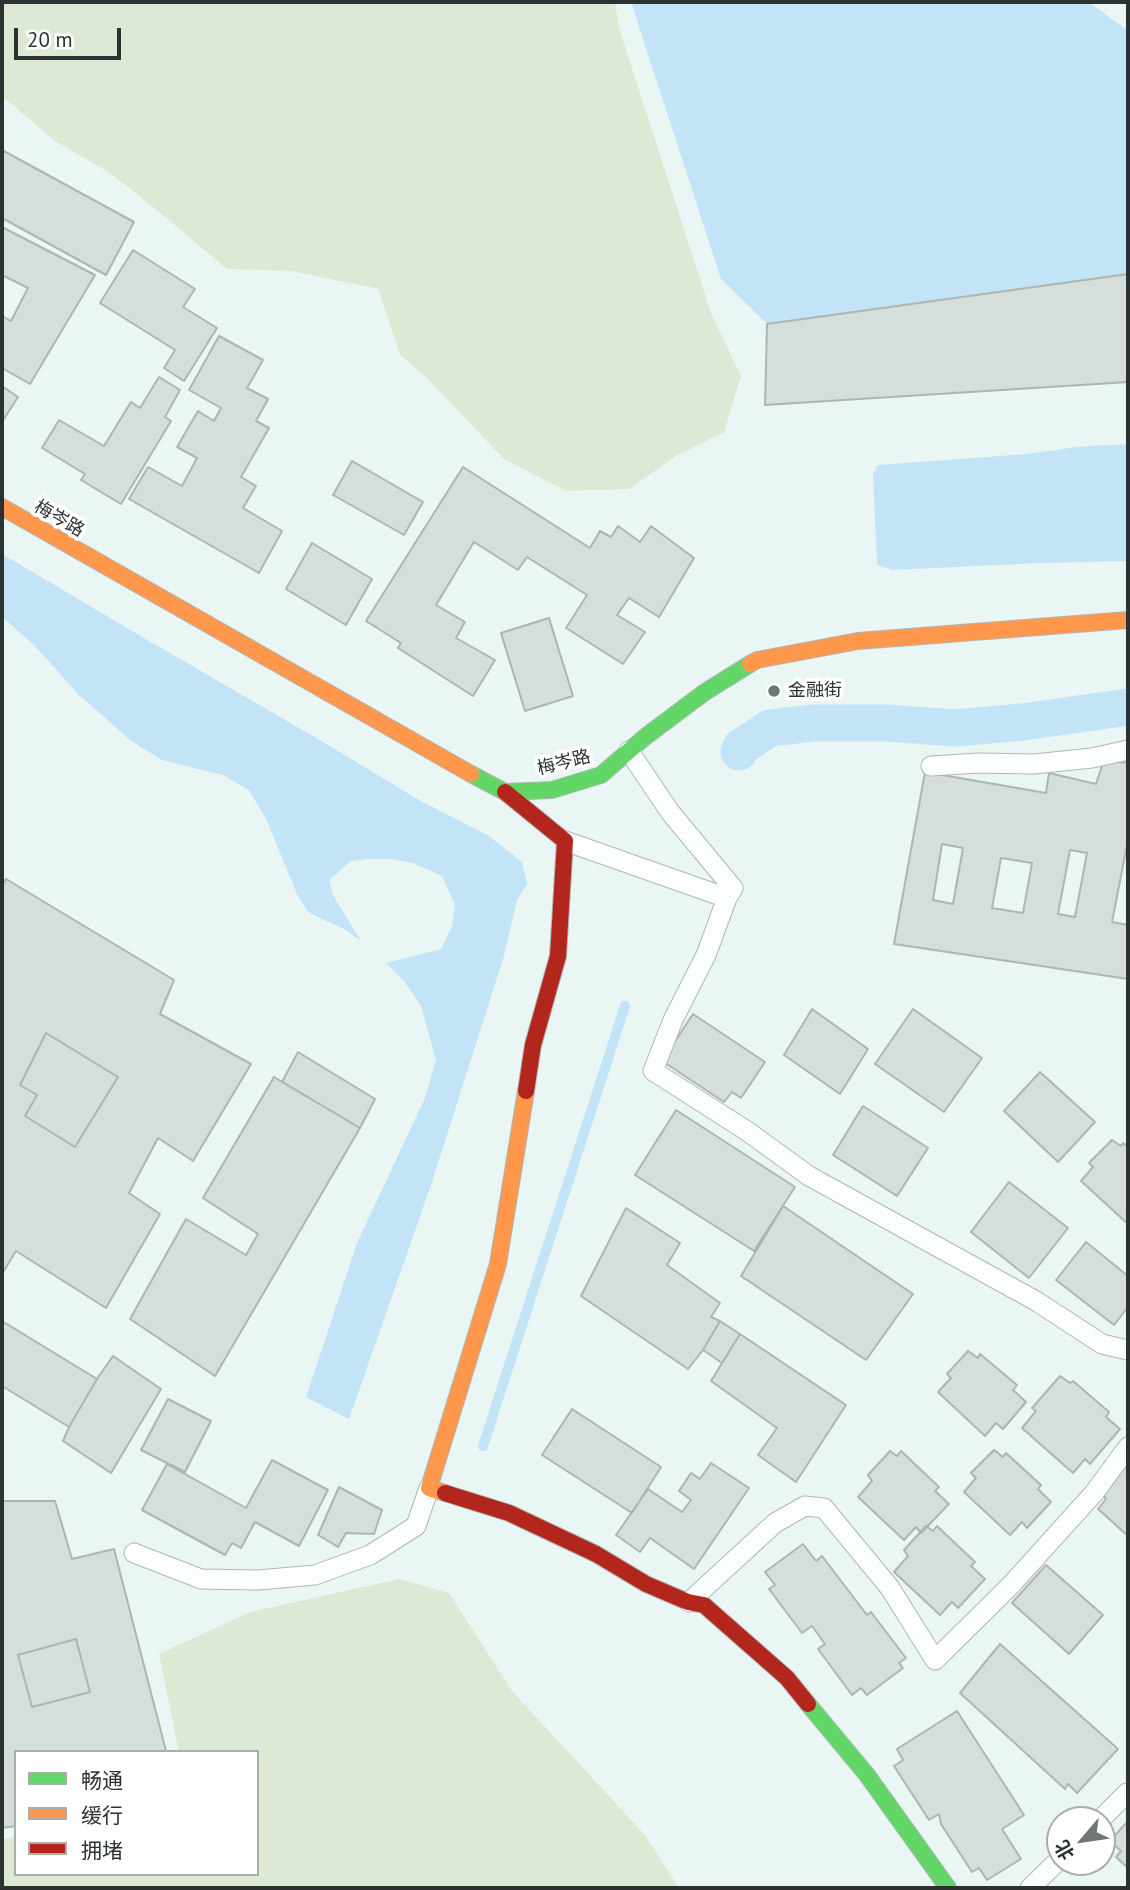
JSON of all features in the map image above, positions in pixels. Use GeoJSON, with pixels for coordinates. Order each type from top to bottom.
{"type":"FeatureCollection","features":[{"type":"Feature","properties":{"kind":"street","name":"梅岑路"},"geometry":{"type":"LineString","coordinates":[[2,507],[505,792],[552,790],[601,775],[705,692],[757,660],[858,641],[1128,620]]}},
{"type":"Feature","properties":{"kind":"street"},"geometry":{"type":"LineString","coordinates":[[505,792],[565,841],[558,956],[533,1045],[498,1264],[429,1488],[509,1513],[596,1554],[646,1584],[688,1602],[704,1605],[787,1678],[867,1775],[948,1888]]}},
{"type":"Feature","properties":{"kind":"lane"},"geometry":{"type":"LineString","coordinates":[[931,766],[1034,764],[1092,758],[1128,750]]}},
{"type":"Feature","properties":{"kind":"lane"},"geometry":{"type":"LineString","coordinates":[[629,751],[670,812],[733,888],[706,955],[673,1020],[653,1071],[747,1131],[809,1175],[1036,1301],[1102,1344],[1128,1350]]}},
{"type":"Feature","properties":{"kind":"lane"},"geometry":{"type":"LineString","coordinates":[[565,841],[727,898]]}},
{"type":"Feature","properties":{"kind":"lane"},"geometry":{"type":"LineString","coordinates":[[688,1602],[775,1523],[805,1506],[824,1508],[890,1588],[935,1660],[1029,1565],[1094,1493],[1128,1447]]}},
{"type":"Feature","properties":{"kind":"lane"},"geometry":{"type":"LineString","coordinates":[[134,1552],[201,1580],[258,1580],[315,1575],[370,1555],[416,1526],[429,1488]]}},
{"type":"Feature","properties":{"kind":"lane"},"geometry":{"type":"LineString","coordinates":[[1114,1806],[1127,1793]]}},
{"type":"Feature","properties":{"kind":"lane"},"geometry":{"type":"LineString","coordinates":[[1030,1888],[1046,1873]]}},
{"type":"Feature","properties":{"kind":"green space"},"geometry":{"type":"Polygon","coordinates":[[[2,2],[615,2],[619,28],[711,313],[741,376],[724,432],[676,456],[629,489],[566,491],[504,459],[428,379],[400,355],[378,289],[292,271],[227,269],[110,173],[55,141],[2,96],[2,2]]]}},
{"type":"Feature","properties":{"kind":"green space"},"geometry":{"type":"Polygon","coordinates":[[[399,1579],[449,1593],[512,1691],[644,1834],[679,1888],[2,1888],[2,1840],[14,1837],[14,1876],[259,1876],[259,1750],[179,1750],[159,1654],[250,1612],[399,1579]]]}},
{"type":"Feature","properties":{"kind":"water"},"geometry":{"type":"Polygon","coordinates":[[[631,2],[1089,2],[1128,31],[1128,274],[767,324],[721,279],[631,2]]]}},
{"type":"Feature","properties":{"kind":"water"},"geometry":{"type":"Polygon","coordinates":[[[1128,444],[1128,561],[892,570],[877,565],[873,474],[878,465],[1128,444]]]}},
{"type":"Feature","properties":{"kind":"water"},"geometry":{"type":"Polygon","coordinates":[[[2,554],[419,800],[489,836],[522,862],[527,884],[517,900],[504,956],[431,1185],[349,1419],[306,1397],[357,1243],[425,1098],[436,1060],[421,1006],[404,981],[386,963],[441,949],[452,927],[455,905],[442,876],[413,863],[368,859],[351,861],[329,880],[333,895],[361,941],[346,930],[308,912],[297,894],[267,821],[249,790],[223,775],[162,760],[131,741],[78,694],[33,644],[2,617],[2,554]]]}},
{"type":"Feature","properties":{"kind":"building"},"geometry":{"type":"Polygon","coordinates":[[[2,150],[134,222],[106,275],[2,218],[2,150]]]}},
{"type":"Feature","properties":{"kind":"building"},"geometry":{"type":"Polygon","coordinates":[[[2,227],[95,275],[30,384],[2,368],[2,316],[11,321],[28,288],[2,275],[2,227]]]}},
{"type":"Feature","properties":{"kind":"building"},"geometry":{"type":"Polygon","coordinates":[[[133,250],[195,289],[183,307],[217,328],[184,381],[164,368],[175,350],[100,303],[133,250]]]}},
{"type":"Feature","properties":{"kind":"building"},"geometry":{"type":"Polygon","coordinates":[[[1128,274],[1128,382],[765,405],[767,324],[1128,274]]]}},
{"type":"Feature","properties":{"kind":"building"},"geometry":{"type":"Polygon","coordinates":[[[219,336],[263,360],[247,388],[268,399],[256,421],[269,428],[241,477],[256,486],[243,508],[282,531],[259,573],[129,499],[148,467],[182,486],[197,458],[177,447],[198,411],[214,421],[221,408],[189,390],[219,336]]]}},
{"type":"Feature","properties":{"kind":"building"},"geometry":{"type":"Polygon","coordinates":[[[159,377],[180,390],[165,417],[171,421],[121,504],[81,480],[85,474],[42,448],[59,420],[104,446],[131,402],[140,408],[159,377]]]}},
{"type":"Feature","properties":{"kind":"building"},"geometry":{"type":"Polygon","coordinates":[[[2,386],[18,397],[2,422],[2,386]]]}},
{"type":"Feature","properties":{"kind":"building"},"geometry":{"type":"Polygon","coordinates":[[[352,461],[423,502],[404,535],[333,495],[352,461]]]}},
{"type":"Feature","properties":{"kind":"building"},"geometry":{"type":"Polygon","coordinates":[[[463,467],[590,548],[600,531],[611,537],[618,526],[640,542],[651,526],[694,558],[659,617],[629,598],[617,615],[645,632],[623,664],[566,628],[587,595],[527,557],[518,570],[474,542],[436,605],[465,622],[456,638],[495,660],[473,696],[398,648],[401,643],[366,621],[463,467]]]}},
{"type":"Feature","properties":{"kind":"building"},"geometry":{"type":"Polygon","coordinates":[[[312,543],[372,579],[346,625],[286,589],[312,543]]]}},
{"type":"Feature","properties":{"kind":"building"},"geometry":{"type":"Polygon","coordinates":[[[549,618],[573,696],[525,711],[501,633],[549,618]]]}},
{"type":"Feature","properties":{"kind":"building"},"geometry":{"type":"Polygon","coordinates":[[[1104,760],[1128,763],[1128,840],[1112,922],[1128,925],[1128,979],[894,944],[925,772],[1046,793],[1049,773],[1096,784],[1104,760]],[[942,844],[933,900],[953,904],[963,848],[942,844]],[[1070,850],[1058,914],[1075,917],[1087,853],[1070,850]],[[1001,858],[992,908],[1023,913],[1032,863],[1001,858]]]}},
{"type":"Feature","properties":{"kind":"building"},"geometry":{"type":"Polygon","coordinates":[[[6,879],[174,980],[160,1014],[251,1064],[193,1161],[158,1138],[129,1193],[160,1214],[106,1308],[16,1251],[2,1274],[2,886],[6,879]],[[46,1033],[20,1085],[37,1095],[25,1116],[75,1147],[118,1077],[46,1033]]]}},
{"type":"Feature","properties":{"kind":"building"},"geometry":{"type":"Polygon","coordinates":[[[812,1009],[868,1049],[840,1094],[784,1055],[812,1009]]]}},
{"type":"Feature","properties":{"kind":"building"},"geometry":{"type":"Polygon","coordinates":[[[913,1009],[982,1058],[944,1112],[875,1064],[913,1009]]]}},
{"type":"Feature","properties":{"kind":"building"},"geometry":{"type":"Polygon","coordinates":[[[693,1014],[765,1062],[741,1098],[732,1092],[724,1102],[662,1061],[693,1014]]]}},
{"type":"Feature","properties":{"kind":"building"},"geometry":{"type":"Polygon","coordinates":[[[46,1033],[118,1077],[75,1147],[25,1116],[37,1095],[20,1085],[46,1033]]]}},
{"type":"Feature","properties":{"kind":"building"},"geometry":{"type":"Polygon","coordinates":[[[298,1052],[375,1099],[360,1128],[282,1082],[298,1052]]]}},
{"type":"Feature","properties":{"kind":"building"},"geometry":{"type":"Polygon","coordinates":[[[1040,1072],[1095,1122],[1058,1162],[1004,1111],[1040,1072]]]}},
{"type":"Feature","properties":{"kind":"building"},"geometry":{"type":"Polygon","coordinates":[[[274,1077],[360,1128],[215,1376],[130,1319],[186,1219],[246,1255],[258,1234],[203,1198],[274,1077]]]}},
{"type":"Feature","properties":{"kind":"building"},"geometry":{"type":"Polygon","coordinates":[[[863,1106],[928,1148],[897,1196],[833,1155],[863,1106]]]}},
{"type":"Feature","properties":{"kind":"building"},"geometry":{"type":"Polygon","coordinates":[[[676,1110],[795,1187],[754,1251],[635,1175],[676,1110]]]}},
{"type":"Feature","properties":{"kind":"building"},"geometry":{"type":"Polygon","coordinates":[[[1112,1140],[1128,1147],[1128,1224],[1081,1181],[1093,1167],[1089,1163],[1112,1140]]]}},
{"type":"Feature","properties":{"kind":"building"},"geometry":{"type":"Polygon","coordinates":[[[1009,1182],[1068,1228],[1029,1278],[971,1232],[1009,1182]]]}},
{"type":"Feature","properties":{"kind":"building"},"geometry":{"type":"Polygon","coordinates":[[[783,1206],[913,1294],[866,1360],[741,1276],[783,1206]]]}},
{"type":"Feature","properties":{"kind":"building"},"geometry":{"type":"Polygon","coordinates":[[[626,1208],[680,1243],[667,1265],[720,1303],[711,1317],[720,1321],[688,1369],[581,1296],[626,1208]]]}},
{"type":"Feature","properties":{"kind":"building"},"geometry":{"type":"Polygon","coordinates":[[[1086,1242],[1128,1276],[1128,1307],[1114,1325],[1056,1280],[1086,1242]]]}},
{"type":"Feature","properties":{"kind":"building"},"geometry":{"type":"Polygon","coordinates":[[[2,1321],[97,1379],[69,1427],[2,1386],[2,1321]]]}},
{"type":"Feature","properties":{"kind":"building"},"geometry":{"type":"Polygon","coordinates":[[[720,1321],[740,1334],[722,1363],[703,1350],[720,1321]]]}},
{"type":"Feature","properties":{"kind":"building"},"geometry":{"type":"Polygon","coordinates":[[[740,1334],[846,1405],[796,1482],[758,1455],[777,1428],[711,1381],[740,1334]]]}},
{"type":"Feature","properties":{"kind":"building"},"geometry":{"type":"Polygon","coordinates":[[[968,1351],[978,1358],[980,1354],[1017,1385],[1013,1390],[1026,1402],[1003,1429],[996,1423],[985,1436],[938,1392],[951,1378],[947,1374],[968,1351]]]}},
{"type":"Feature","properties":{"kind":"building"},"geometry":{"type":"Polygon","coordinates":[[[113,1356],[161,1389],[111,1473],[63,1441],[97,1379],[113,1356]]]}},
{"type":"Feature","properties":{"kind":"building"},"geometry":{"type":"Polygon","coordinates":[[[1060,1376],[1070,1383],[1073,1381],[1109,1412],[1106,1417],[1120,1429],[1090,1464],[1085,1459],[1073,1473],[1022,1428],[1036,1411],[1032,1408],[1060,1376]]]}},
{"type":"Feature","properties":{"kind":"building"},"geometry":{"type":"Polygon","coordinates":[[[168,1399],[211,1421],[185,1472],[141,1450],[168,1399]]]}},
{"type":"Feature","properties":{"kind":"building"},"geometry":{"type":"Polygon","coordinates":[[[572,1409],[661,1467],[632,1513],[542,1455],[572,1409]]]}},
{"type":"Feature","properties":{"kind":"building"},"geometry":{"type":"Polygon","coordinates":[[[994,1450],[1003,1457],[1006,1453],[1041,1485],[1038,1489],[1051,1502],[1027,1528],[1022,1522],[1010,1535],[964,1492],[976,1478],[971,1473],[994,1450]]]}},
{"type":"Feature","properties":{"kind":"building"},"geometry":{"type":"Polygon","coordinates":[[[890,1451],[897,1456],[901,1451],[939,1487],[935,1491],[949,1504],[921,1533],[916,1527],[904,1540],[858,1497],[872,1481],[868,1475],[890,1451]]]}},
{"type":"Feature","properties":{"kind":"building"},"geometry":{"type":"Polygon","coordinates":[[[272,1460],[328,1490],[299,1546],[255,1522],[241,1548],[232,1543],[225,1555],[142,1510],[167,1464],[246,1508],[272,1460]]]}},
{"type":"Feature","properties":{"kind":"building"},"geometry":{"type":"Polygon","coordinates":[[[1128,1461],[1128,1536],[1098,1509],[1106,1499],[1102,1493],[1128,1461]]]}},
{"type":"Feature","properties":{"kind":"building"},"geometry":{"type":"Polygon","coordinates":[[[711,1463],[749,1488],[694,1569],[650,1538],[640,1552],[616,1535],[648,1489],[682,1512],[691,1500],[679,1491],[691,1473],[700,1479],[711,1463]]]}},
{"type":"Feature","properties":{"kind":"building"},"geometry":{"type":"Polygon","coordinates":[[[339,1487],[382,1510],[374,1534],[346,1533],[338,1547],[318,1535],[339,1487]]]}},
{"type":"Feature","properties":{"kind":"building"},"geometry":{"type":"Polygon","coordinates":[[[2,1501],[55,1501],[72,1559],[114,1549],[166,1750],[14,1750],[14,1826],[2,1828],[2,1501]],[[76,1639],[18,1655],[32,1707],[90,1692],[76,1639]]]}},
{"type":"Feature","properties":{"kind":"building"},"geometry":{"type":"Polygon","coordinates":[[[926,1526],[933,1531],[937,1526],[975,1562],[971,1566],[985,1579],[958,1608],[952,1602],[940,1615],[894,1572],[908,1556],[904,1550],[926,1526]]]}},
{"type":"Feature","properties":{"kind":"building"},"geometry":{"type":"Polygon","coordinates":[[[803,1544],[816,1561],[822,1556],[867,1615],[871,1612],[906,1658],[899,1663],[903,1668],[867,1695],[861,1688],[852,1695],[818,1649],[825,1644],[812,1626],[802,1633],[769,1589],[775,1585],[765,1572],[803,1544]]]}},
{"type":"Feature","properties":{"kind":"building"},"geometry":{"type":"Polygon","coordinates":[[[1046,1565],[1103,1615],[1069,1654],[1012,1603],[1046,1565]]]}},
{"type":"Feature","properties":{"kind":"building"},"geometry":{"type":"Polygon","coordinates":[[[76,1639],[90,1692],[32,1707],[18,1655],[76,1639]]]}},
{"type":"Feature","properties":{"kind":"building"},"geometry":{"type":"Polygon","coordinates":[[[1000,1644],[1118,1749],[1077,1793],[1068,1784],[1065,1789],[960,1693],[1000,1644]]]}},
{"type":"Feature","properties":{"kind":"building"},"geometry":{"type":"Polygon","coordinates":[[[957,1711],[1024,1815],[1002,1829],[1021,1859],[987,1880],[979,1868],[972,1872],[941,1824],[939,1814],[929,1820],[894,1766],[903,1760],[897,1749],[957,1711]]]}},
{"type":"Feature","properties":{"kind":"building"},"geometry":{"type":"Polygon","coordinates":[[[1128,1821],[1128,1868],[1116,1857],[1121,1851],[1116,1846],[1116,1834],[1128,1821]]]}},
{"type":"Feature","properties":{"kind":"waterway"},"geometry":{"type":"LineString","coordinates":[[739,752],[741,747],[770,728],[813,723],[888,723],[954,728],[1023,722],[1128,707]]}},
{"type":"Feature","properties":{"kind":"waterway"},"geometry":{"type":"LineString","coordinates":[[483,1446],[625,1006]]}},
{"type":"Feature","properties":{"kind":"traffic: fast"},"geometry":{"type":"LineString","coordinates":[[471,774],[505,792],[552,790],[601,775],[645,737],[705,692],[750,664]]}},
{"type":"Feature","properties":{"kind":"traffic: fast"},"geometry":{"type":"LineString","coordinates":[[808,1704],[867,1775],[948,1888]]}},
{"type":"Feature","properties":{"kind":"traffic: slow"},"geometry":{"type":"LineString","coordinates":[[2,507],[471,774]]}},
{"type":"Feature","properties":{"kind":"traffic: slow"},"geometry":{"type":"LineString","coordinates":[[750,664],[757,660],[858,641],[1128,620]]}},
{"type":"Feature","properties":{"kind":"traffic: slow"},"geometry":{"type":"LineString","coordinates":[[445,1493],[429,1488],[498,1264],[526,1091]]}},
{"type":"Feature","properties":{"kind":"traffic: jam"},"geometry":{"type":"LineString","coordinates":[[505,792],[565,841],[558,956],[533,1045],[526,1091]]}},
{"type":"Feature","properties":{"kind":"traffic: jam"},"geometry":{"type":"LineString","coordinates":[[445,1493],[509,1513],[596,1554],[646,1584],[688,1602],[704,1605],[787,1678],[808,1704]]}},
{"type":"Feature","properties":{"kind":"place","name":"金融街"},"geometry":{"type":"Point","coordinates":[774,691]}}]}
